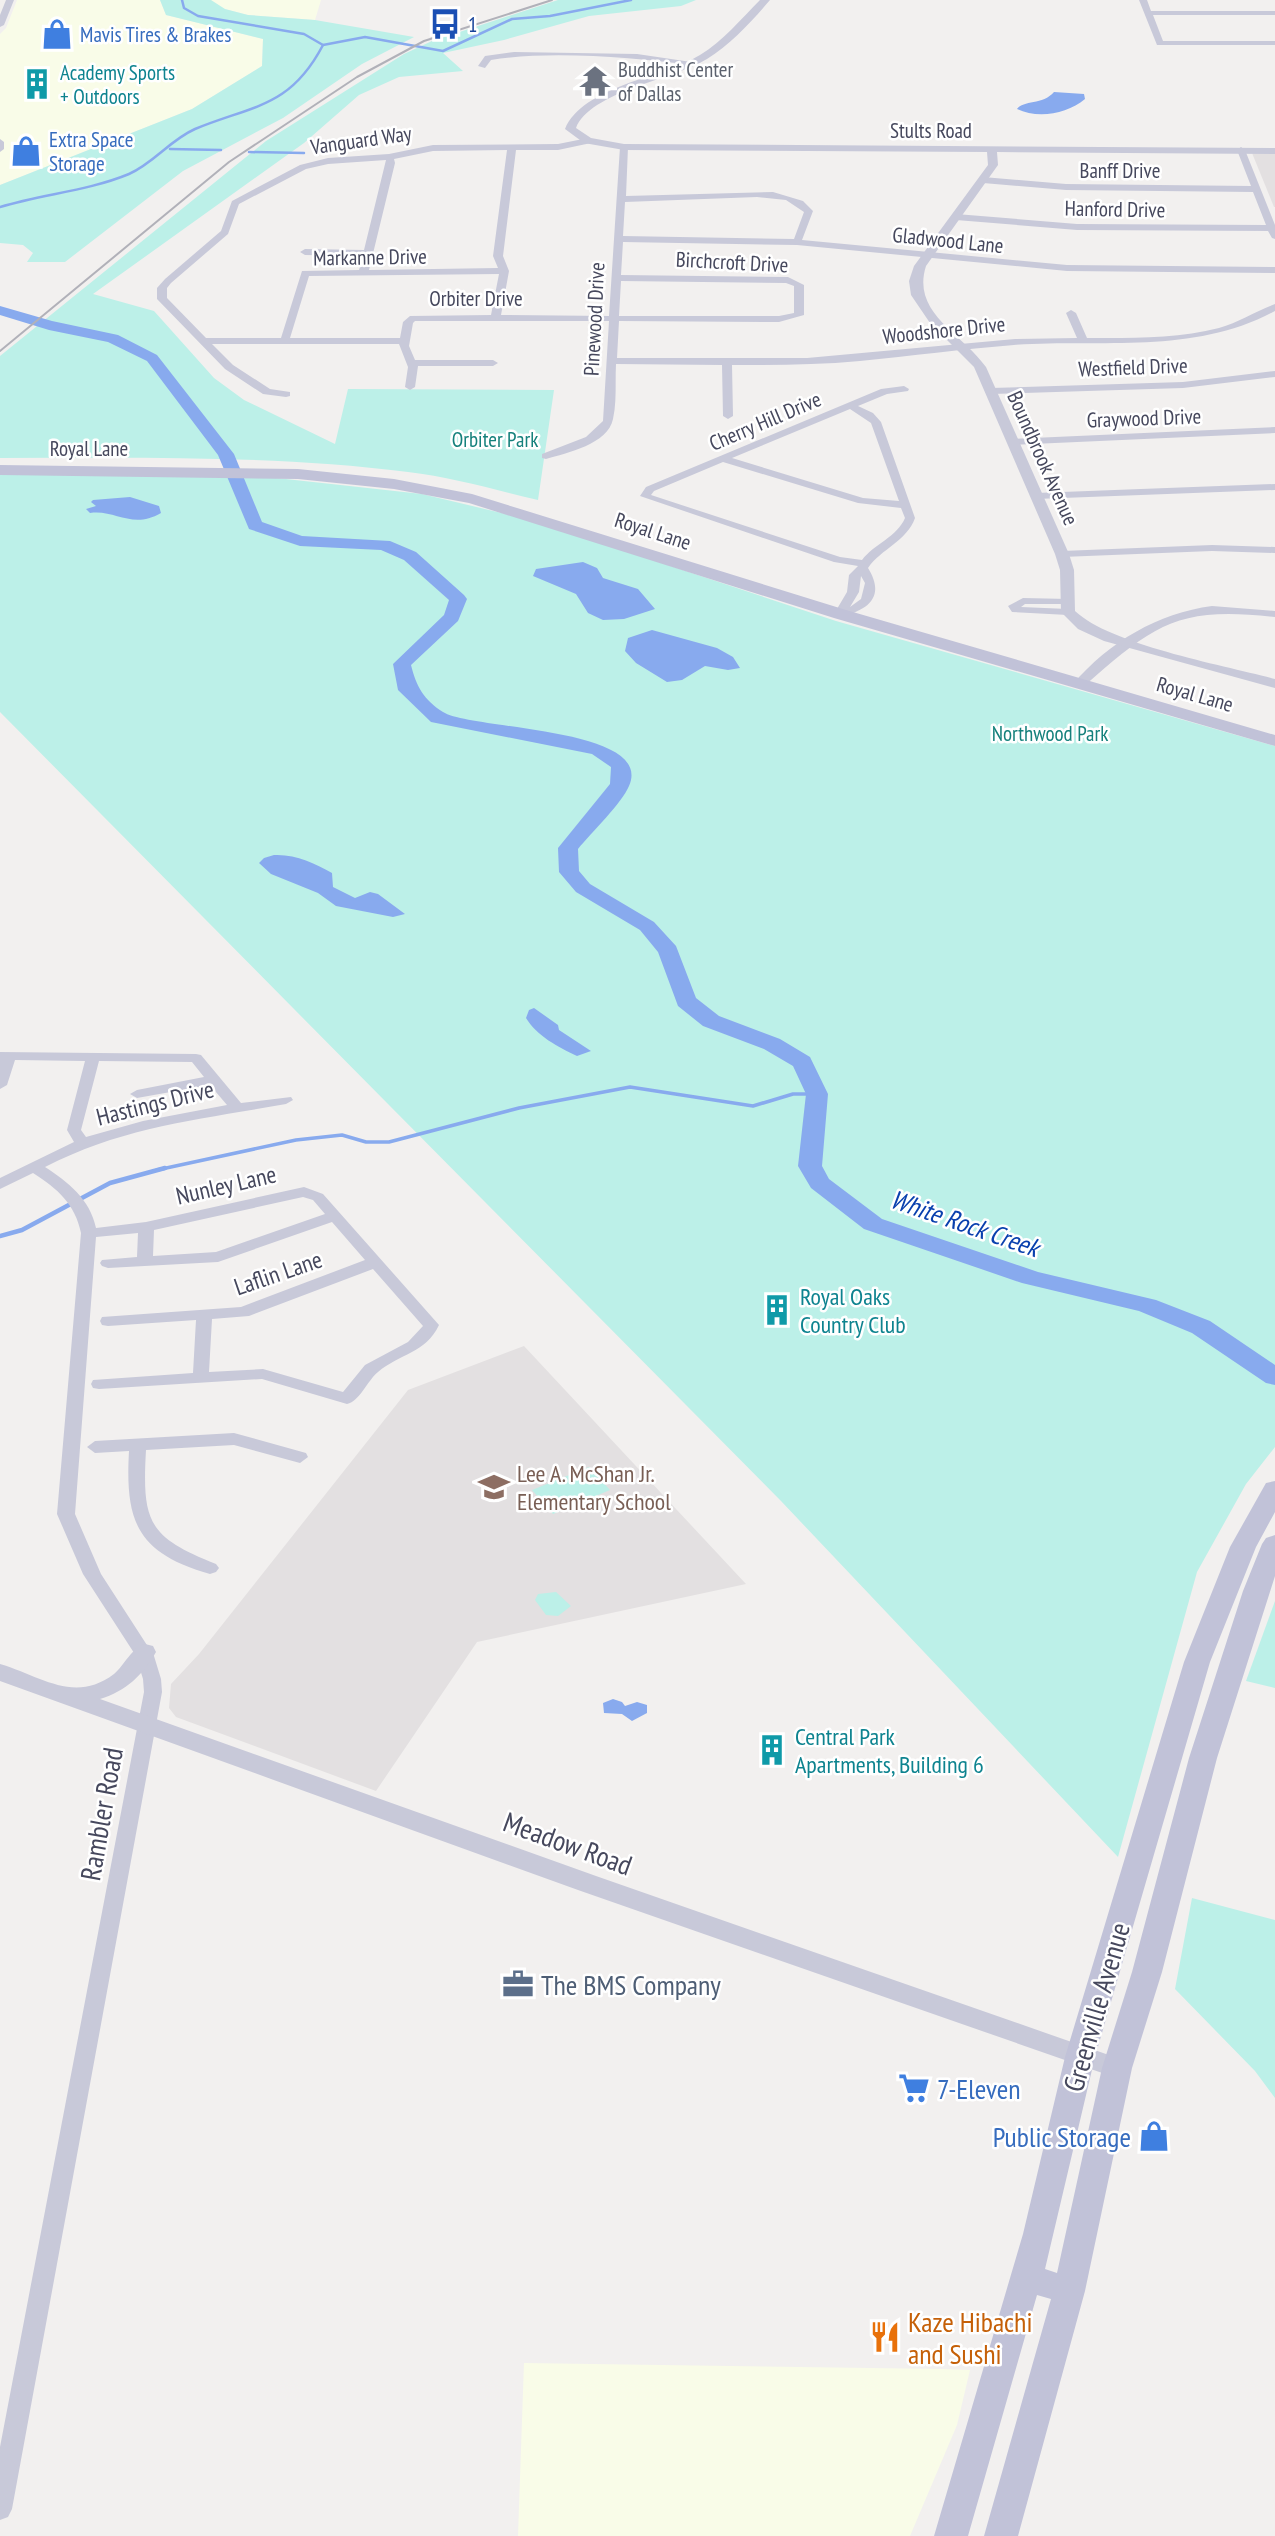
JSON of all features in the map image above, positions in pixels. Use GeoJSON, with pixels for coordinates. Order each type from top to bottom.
{"type":"FeatureCollection","features":[{"type":"Feature","properties":{"kind":"main road","name":"Royal Lane"},"geometry":{"type":"LineString","coordinates":[[0,463],[229,464],[348,474],[476,495],[1275,741]]}},
{"type":"Feature","properties":{"kind":"main road","name":"Royal Lane"},"geometry":{"type":"LineString","coordinates":[[0,470],[348,474]]}},
{"type":"Feature","properties":{"kind":"main road","name":"Royal Lane"},"geometry":{"type":"LineString","coordinates":[[1083,680],[1275,729]]}},
{"type":"Feature","properties":{"kind":"main road","name":"Greenville Avenue"},"geometry":{"type":"LineString","coordinates":[[951,2536],[1039,2234],[1080,2057],[1197,1662],[1237,1559],[1275,1489]]}},
{"type":"Feature","properties":{"kind":"main road","name":"Greenville Avenue"},"geometry":{"type":"LineString","coordinates":[[1001,2536],[1069,2291],[1117,2068],[1147,1972],[1196,1783],[1270,1554]]}},
{"type":"Feature","properties":{"kind":"main road"},"geometry":{"type":"LineString","coordinates":[[1237,1559],[1270,1554]]}},
{"type":"Feature","properties":{"kind":"main road"},"geometry":{"type":"LineString","coordinates":[[1197,1662],[1232,1671]]}},
{"type":"Feature","properties":{"kind":"main road"},"geometry":{"type":"LineString","coordinates":[[1163,1774],[1196,1783]]}},
{"type":"Feature","properties":{"kind":"main road"},"geometry":{"type":"LineString","coordinates":[[1025,2277],[1069,2291]]}},
{"type":"Feature","properties":{"kind":"street"},"geometry":{"type":"LineString","coordinates":[[0,25],[10,0]]}},
{"type":"Feature","properties":{"kind":"street"},"geometry":{"type":"LineString","coordinates":[[588,141],[570,129],[572,120],[582,109],[694,63],[718,47],[765,0]]}},
{"type":"Feature","properties":{"kind":"street"},"geometry":{"type":"LineString","coordinates":[[1143,0],[1160,43],[1275,43]]}},
{"type":"Feature","properties":{"kind":"street"},"geometry":{"type":"LineString","coordinates":[[1148,13],[1275,13]]}},
{"type":"Feature","properties":{"kind":"street"},"geometry":{"type":"LineString","coordinates":[[482,66],[488,58],[514,54],[651,56],[694,63]]}},
{"type":"Feature","properties":{"kind":"street","name":"Stults Road"},"geometry":{"type":"LineString","coordinates":[[512,148],[564,147],[588,141],[624,147],[1275,150]]}},
{"type":"Feature","properties":{"kind":"street"},"geometry":{"type":"LineString","coordinates":[[0,142],[0,149]]}},
{"type":"Feature","properties":{"kind":"street","name":"Pinewood Drive"},"geometry":{"type":"LineString","coordinates":[[546,456],[591,438],[604,428],[608,421],[624,147]]}},
{"type":"Feature","properties":{"kind":"street","name":"Vanguard Way"},"geometry":{"type":"LineString","coordinates":[[286,394],[267,392],[218,358],[204,341],[168,308],[160,294],[168,281],[225,232],[235,203],[309,164],[389,157],[426,148],[512,148]]}},
{"type":"Feature","properties":{"kind":"street"},"geometry":{"type":"LineString","coordinates":[[496,317],[504,271],[498,256],[512,148]]}},
{"type":"Feature","properties":{"kind":"street","name":"Boundbrook Avenue"},"geometry":{"type":"LineString","coordinates":[[992,149],[993,165],[914,281],[918,299],[929,315],[967,347],[991,391],[1062,554],[1067,570],[1067,607],[1094,632],[1275,684]]}},
{"type":"Feature","properties":{"kind":"street"},"geometry":{"type":"LineString","coordinates":[[1241,150],[1274,231]]}},
{"type":"Feature","properties":{"kind":"street"},"geometry":{"type":"LineString","coordinates":[[363,273],[391,163],[389,157]]}},
{"type":"Feature","properties":{"kind":"street","name":"Banff Drive"},"geometry":{"type":"LineString","coordinates":[[983,180],[1066,187],[1256,188]]}},
{"type":"Feature","properties":{"kind":"street"},"geometry":{"type":"LineString","coordinates":[[621,199],[759,195],[783,197],[803,204],[809,211],[797,242]]}},
{"type":"Feature","properties":{"kind":"street","name":"Hanford Drive"},"geometry":{"type":"LineString","coordinates":[[956,217],[1077,227],[1274,231]]}},
{"type":"Feature","properties":{"kind":"street","name":"Gladwood Lane"},"geometry":{"type":"LineString","coordinates":[[618,239],[797,242],[1067,268],[1275,270]]}},
{"type":"Feature","properties":{"kind":"street"},"geometry":{"type":"LineString","coordinates":[[305,252],[369,253]]}},
{"type":"Feature","properties":{"kind":"street","name":"Markanne Drive"},"geometry":{"type":"LineString","coordinates":[[285,340],[305,273],[504,271]]}},
{"type":"Feature","properties":{"kind":"street","name":"Birchcroft Drive"},"geometry":{"type":"LineString","coordinates":[[613,318],[779,319],[799,315],[801,311],[799,285],[788,280],[616,278]]}},
{"type":"Feature","properties":{"kind":"street","name":"Woodshore Drive"},"geometry":{"type":"LineString","coordinates":[[611,361],[836,360],[967,347],[1195,334],[1255,319],[1275,307]]}},
{"type":"Feature","properties":{"kind":"street"},"geometry":{"type":"LineString","coordinates":[[1071,313],[1083,340]]}},
{"type":"Feature","properties":{"kind":"street","name":"Orbiter Drive"},"geometry":{"type":"LineString","coordinates":[[405,341],[408,322],[413,318],[613,318]]}},
{"type":"Feature","properties":{"kind":"street"},"geometry":{"type":"LineString","coordinates":[[204,341],[405,341],[405,352],[412,363],[410,387]]}},
{"type":"Feature","properties":{"kind":"street"},"geometry":{"type":"LineString","coordinates":[[727,362],[729,416]]}},
{"type":"Feature","properties":{"kind":"street"},"geometry":{"type":"LineString","coordinates":[[412,363],[493,363]]}},
{"type":"Feature","properties":{"kind":"street","name":"Westfield Drive"},"geometry":{"type":"LineString","coordinates":[[991,391],[1183,385],[1275,374]]}},
{"type":"Feature","properties":{"kind":"street","name":"Cherry Hill Drive"},"geometry":{"type":"LineString","coordinates":[[865,567],[645,496],[650,489],[885,391],[904,388]]}},
{"type":"Feature","properties":{"kind":"street"},"geometry":{"type":"LineString","coordinates":[[848,609],[871,589],[865,567],[874,552],[909,524],[907,505],[876,422],[869,415],[851,406]]}},
{"type":"Feature","properties":{"kind":"street","name":"Graywood Drive"},"geometry":{"type":"LineString","coordinates":[[1013,442],[1275,430]]}},
{"type":"Feature","properties":{"kind":"street"},"geometry":{"type":"LineString","coordinates":[[723,459],[855,499],[907,505]]}},
{"type":"Feature","properties":{"kind":"street"},"geometry":{"type":"LineString","coordinates":[[1036,496],[1275,487]]}},
{"type":"Feature","properties":{"kind":"street"},"geometry":{"type":"LineString","coordinates":[[1062,554],[1212,548],[1275,550]]}},
{"type":"Feature","properties":{"kind":"street"},"geometry":{"type":"LineString","coordinates":[[1083,680],[1155,623],[1184,614],[1233,609],[1275,614]]}},
{"type":"Feature","properties":{"kind":"street"},"geometry":{"type":"LineString","coordinates":[[0,1085],[4,1056],[195,1058],[236,1107]]}},
{"type":"Feature","properties":{"kind":"street"},"geometry":{"type":"LineString","coordinates":[[83,1145],[74,1130],[93,1057]]}},
{"type":"Feature","properties":{"kind":"street"},"geometry":{"type":"LineString","coordinates":[[137,1094],[214,1080]]}},
{"type":"Feature","properties":{"kind":"street","name":"Hastings Drive"},"geometry":{"type":"LineString","coordinates":[[0,1184],[120,1130],[286,1100]]}},
{"type":"Feature","properties":{"kind":"street"},"geometry":{"type":"LineString","coordinates":[[34,1167],[68,1191],[88,1226]]}},
{"type":"Feature","properties":{"kind":"street","name":"Nunley Lane"},"geometry":{"type":"LineString","coordinates":[[88,1226],[146,1227],[303,1192],[318,1197],[426,1316],[431,1325],[429,1334],[421,1341],[371,1368],[347,1399],[262,1374],[201,1376]]}},
{"type":"Feature","properties":{"kind":"street"},"geometry":{"type":"LineString","coordinates":[[108,1263],[218,1257],[334,1216]]}},
{"type":"Feature","properties":{"kind":"street","name":"Rambler Road"},"geometry":{"type":"LineString","coordinates":[[0,2510],[153,1692],[153,1672],[145,1652],[111,1605],[71,1532],[66,1514],[88,1226]]}},
{"type":"Feature","properties":{"kind":"street"},"geometry":{"type":"LineString","coordinates":[[145,1261],[146,1227]]}},
{"type":"Feature","properties":{"kind":"street","name":"Laflin Lane"},"geometry":{"type":"LineString","coordinates":[[108,1321],[243,1312],[376,1262]]}},
{"type":"Feature","properties":{"kind":"street"},"geometry":{"type":"LineString","coordinates":[[99,1384],[201,1376],[204,1315]]}},
{"type":"Feature","properties":{"kind":"street"},"geometry":{"type":"LineString","coordinates":[[95,1447],[234,1439],[300,1457]]}},
{"type":"Feature","properties":{"kind":"street"},"geometry":{"type":"LineString","coordinates":[[138,1444],[135,1492],[138,1513],[146,1531],[160,1544],[210,1568]]}},
{"type":"Feature","properties":{"kind":"street"},"geometry":{"type":"LineString","coordinates":[[72,1699],[116,1685],[132,1672],[145,1652]]}},
{"type":"Feature","properties":{"kind":"street","name":"Meadow Road"},"geometry":{"type":"LineString","coordinates":[[0,1672],[146,1726],[1117,2068]]}},
{"type":"Feature","properties":{"kind":"shaded area"},"geometry":{"type":"Polygon","coordinates":[[[17,0],[160,0],[166,15],[263,39],[262,66],[192,109],[0,185],[0,34],[6,28],[17,0]]]}},
{"type":"Feature","properties":{"kind":"shaded area"},"geometry":{"type":"Polygon","coordinates":[[[211,0],[321,0],[315,20],[248,15],[225,9],[213,4],[211,0]]]}},
{"type":"Feature","properties":{"kind":"shaded area"},"geometry":{"type":"Polygon","coordinates":[[[1252,153],[1275,154],[1275,207],[1274,207],[1252,153]]]}},
{"type":"Feature","properties":{"kind":"shaded area","name":"Lee A. McShan Jr. Elementary School"},"geometry":{"type":"Polygon","coordinates":[[[524,1346],[746,1584],[477,1642],[376,1791],[176,1717],[169,1708],[171,1684],[199,1654],[408,1390],[524,1346]]]}},
{"type":"Feature","properties":{"kind":"shaded area"},"geometry":{"type":"Polygon","coordinates":[[[524,2363],[970,2370],[957,2425],[910,2536],[518,2536],[524,2363]]]}},
{"type":"Feature","properties":{"kind":"green space"},"geometry":{"type":"Polygon","coordinates":[[[160,0],[211,0],[225,9],[248,15],[315,20],[414,37],[362,64],[283,118],[183,171],[65,262],[27,262],[33,253],[23,245],[0,243],[0,185],[192,109],[262,66],[263,39],[166,15],[160,0]]]}},
{"type":"Feature","properties":{"kind":"green space","name":"Orbiter Park"},"geometry":{"type":"Polygon","coordinates":[[[558,0],[696,0],[681,6],[589,16],[504,40],[443,53],[463,71],[399,77],[359,95],[304,143],[93,294],[154,311],[214,378],[244,400],[335,444],[348,389],[554,390],[538,500],[441,477],[306,463],[204,459],[0,458],[0,356],[266,141],[404,54],[432,41],[558,0]]]}},
{"type":"Feature","properties":{"kind":"green space","name":"Royal Oaks Country Club"},"geometry":{"type":"Polygon","coordinates":[[[0,474],[249,475],[422,494],[535,521],[836,621],[1275,746],[1275,1447],[1246,1484],[1197,1572],[1118,1857],[781,1501],[0,712],[0,474]]]}},
{"type":"Feature","properties":{"kind":"green space"},"geometry":{"type":"Polygon","coordinates":[[[589,1467],[610,1490],[553,1514],[532,1490],[589,1467]]]}},
{"type":"Feature","properties":{"kind":"green space"},"geometry":{"type":"Polygon","coordinates":[[[556,1592],[571,1606],[558,1616],[546,1615],[535,1600],[538,1594],[556,1592]]]}},
{"type":"Feature","properties":{"kind":"green space"},"geometry":{"type":"Polygon","coordinates":[[[1275,1601],[1275,1688],[1246,1681],[1275,1601]]]}},
{"type":"Feature","properties":{"kind":"green space"},"geometry":{"type":"Polygon","coordinates":[[[1192,1898],[1275,1920],[1275,2098],[1255,2071],[1175,1989],[1192,1898]]]}},
{"type":"Feature","properties":{"kind":"water"},"geometry":{"type":"Polygon","coordinates":[[[1054,92],[1084,94],[1085,99],[1070,108],[1052,113],[1034,114],[1017,109],[1024,104],[1044,99],[1054,92]]]}},
{"type":"Feature","properties":{"kind":"water"},"geometry":{"type":"Polygon","coordinates":[[[130,497],[159,506],[161,513],[141,520],[90,513],[86,509],[96,506],[91,502],[93,500],[130,497]]]}},
{"type":"Feature","properties":{"kind":"water"},"geometry":{"type":"Polygon","coordinates":[[[583,562],[597,568],[603,578],[638,589],[655,609],[624,619],[603,620],[588,613],[576,594],[533,576],[536,569],[583,562]]]}},
{"type":"Feature","properties":{"kind":"water"},"geometry":{"type":"Polygon","coordinates":[[[652,630],[717,648],[733,657],[740,668],[728,670],[705,666],[682,680],[667,682],[636,663],[625,651],[628,638],[652,630]]]}},
{"type":"Feature","properties":{"kind":"water"},"geometry":{"type":"Polygon","coordinates":[[[274,855],[290,856],[312,863],[332,873],[333,887],[355,898],[370,892],[378,894],[405,914],[393,917],[336,906],[318,893],[271,874],[259,863],[274,855]]]}},
{"type":"Feature","properties":{"kind":"water"},"geometry":{"type":"Polygon","coordinates":[[[534,1008],[558,1025],[559,1030],[591,1051],[577,1056],[542,1036],[526,1018],[529,1010],[534,1008]]]}},
{"type":"Feature","properties":{"kind":"water"},"geometry":{"type":"Polygon","coordinates":[[[613,1699],[625,1706],[637,1702],[647,1705],[647,1713],[632,1721],[622,1714],[604,1713],[603,1703],[613,1699]]]}},
{"type":"Feature","properties":{"kind":"waterway"},"geometry":{"type":"LineString","coordinates":[[182,0],[184,8],[198,16],[304,34],[323,45]]}},
{"type":"Feature","properties":{"kind":"waterway"},"geometry":{"type":"LineString","coordinates":[[323,45],[365,37],[443,51],[512,19],[550,16],[631,0]]}},
{"type":"Feature","properties":{"kind":"waterway"},"geometry":{"type":"LineString","coordinates":[[0,207],[129,174],[195,129],[268,102],[283,93],[310,66],[323,45]]}},
{"type":"Feature","properties":{"kind":"waterway"},"geometry":{"type":"LineString","coordinates":[[170,149],[221,150]]}},
{"type":"Feature","properties":{"kind":"waterway"},"geometry":{"type":"LineString","coordinates":[[249,152],[304,153]]}},
{"type":"Feature","properties":{"kind":"waterway","name":"White Rock Creek"},"geometry":{"type":"LineString","coordinates":[[0,310],[49,325],[113,338],[152,358],[226,454],[255,525],[300,541],[384,545],[410,556],[458,599],[452,617],[402,664],[407,690],[438,718],[598,749],[621,765],[620,785],[568,848],[569,872],[583,888],[647,926],[668,951],[686,1001],[711,1021],[772,1044],[802,1062],[817,1094],[810,1166],[819,1183],[873,1224],[1031,1278],[1147,1305],[1201,1327],[1275,1377]]}},
{"type":"Feature","properties":{"kind":"waterway"},"geometry":{"type":"LineString","coordinates":[[160,1169],[296,1140],[342,1135],[366,1142],[389,1142],[519,1108],[630,1087],[753,1106],[793,1094],[817,1094]]}},
{"type":"Feature","properties":{"kind":"waterway"},"geometry":{"type":"LineString","coordinates":[[160,1169],[165,1168]]}},
{"type":"Feature","properties":{"kind":"waterway"},"geometry":{"type":"LineString","coordinates":[[0,1236],[22,1230],[110,1183],[160,1169]]}},
{"type":"Feature","properties":{"kind":"tram line"},"geometry":{"type":"LineString","coordinates":[[0,351],[229,162],[357,77],[424,41],[552,0]]}},
{"type":"Feature","properties":{"kind":"place","name":"1"},"geometry":{"type":"Point","coordinates":[445,24]}},
{"type":"Feature","properties":{"kind":"place","name":"Mavis Tires & Brakes"},"geometry":{"type":"Point","coordinates":[57,34]}},
{"type":"Feature","properties":{"kind":"place","name":"Buddhist Center of Dallas"},"geometry":{"type":"Point","coordinates":[595,81]}},
{"type":"Feature","properties":{"kind":"place","name":"Academy Sports + Outdoors"},"geometry":{"type":"Point","coordinates":[37,84]}},
{"type":"Feature","properties":{"kind":"place","name":"Extra Space Storage"},"geometry":{"type":"Point","coordinates":[26,151]}},
{"type":"Feature","properties":{"kind":"place","name":"Royal Oaks Country Club"},"geometry":{"type":"Point","coordinates":[777,1310]}},
{"type":"Feature","properties":{"kind":"place","name":"Lee A. McShan Jr. Elementary School"},"geometry":{"type":"Point","coordinates":[494,1487]}},
{"type":"Feature","properties":{"kind":"place","name":"Central Park Apartments, Building 6"},"geometry":{"type":"Point","coordinates":[772,1750]}},
{"type":"Feature","properties":{"kind":"place","name":"The BMS Company"},"geometry":{"type":"Point","coordinates":[518,1984]}},
{"type":"Feature","properties":{"kind":"place","name":"7-Eleven"},"geometry":{"type":"Point","coordinates":[914,2088]}},
{"type":"Feature","properties":{"kind":"place","name":"Public Storage"},"geometry":{"type":"Point","coordinates":[1154,2136]}},
{"type":"Feature","properties":{"kind":"place","name":"Kaze Hibachi and Sushi"},"geometry":{"type":"Point","coordinates":[885,2337]}},
{"type":"Feature","properties":{"kind":"park label","name":"Northwood Park"},"geometry":{"type":"Point","coordinates":[1050,733]}}]}
